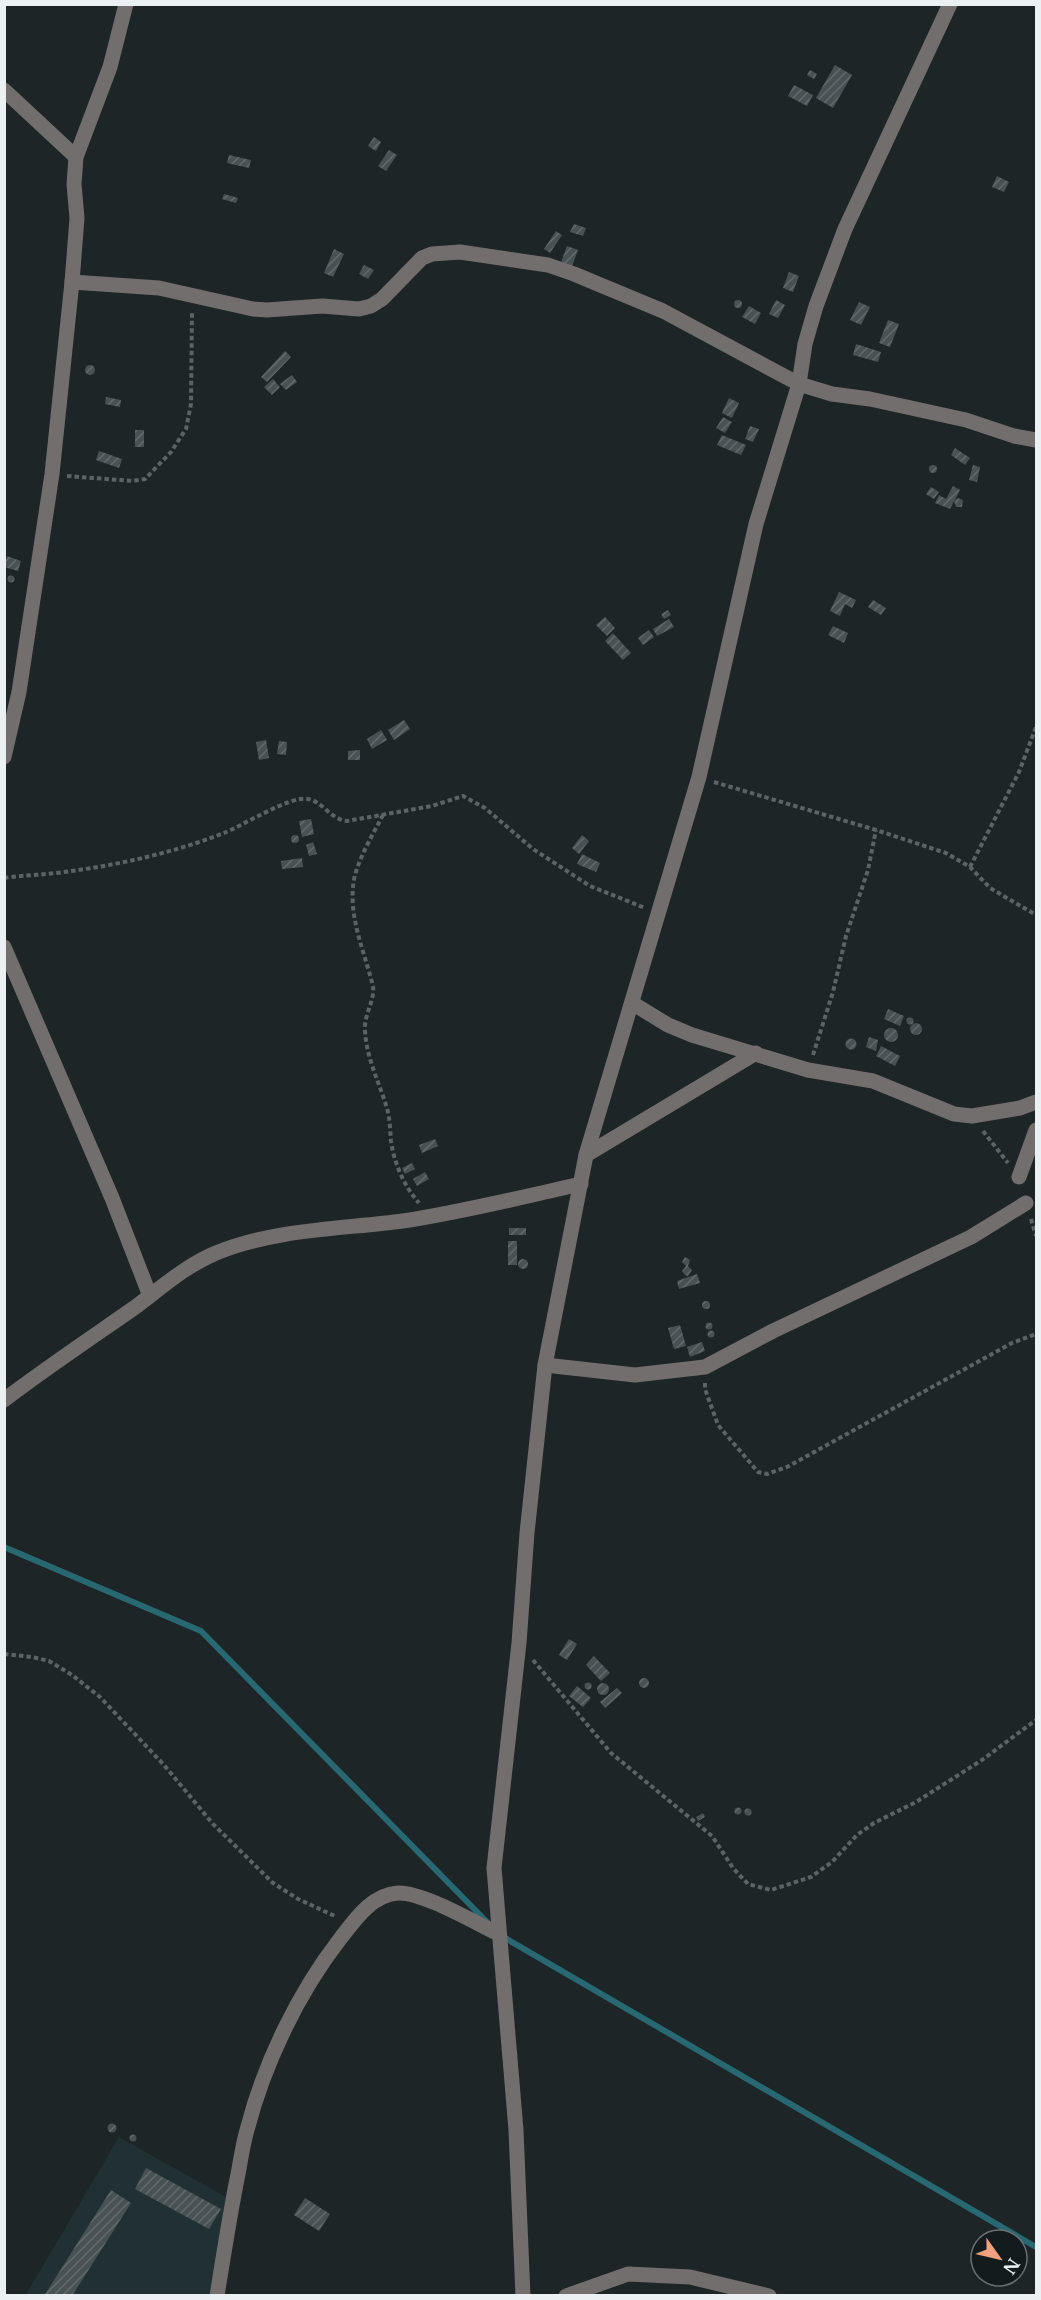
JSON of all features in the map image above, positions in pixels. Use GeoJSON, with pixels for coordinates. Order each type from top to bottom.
{"type":"FeatureCollection","features":[{"type":"Feature","properties":{"kind":"street"},"geometry":{"type":"LineString","coordinates":[[4,757],[19,692],[52,474],[77,218],[74,183],[76,157],[110,67],[126,4]]}},
{"type":"Feature","properties":{"kind":"street"},"geometry":{"type":"LineString","coordinates":[[523,2295],[516,2130],[494,1868],[519,1643],[527,1533],[545,1365],[586,1155],[699,777],[756,524],[799,384],[805,344],[816,306],[845,229],[950,4]]}},
{"type":"Feature","properties":{"kind":"street"},"geometry":{"type":"LineString","coordinates":[[4,90],[76,157]]}},
{"type":"Feature","properties":{"kind":"street"},"geometry":{"type":"LineString","coordinates":[[72,282],[132,285],[260,309],[322,306],[359,309],[377,302],[422,258],[432,254],[460,252],[527,261],[574,274],[663,311],[799,384],[832,394],[870,399],[957,418],[1014,436],[1036,440]]}},
{"type":"Feature","properties":{"kind":"street"},"geometry":{"type":"LineString","coordinates":[[4,947],[112,1198],[150,1296]]}},
{"type":"Feature","properties":{"kind":"street"},"geometry":{"type":"LineString","coordinates":[[632,1003],[676,1029],[808,1070],[873,1081],[954,1114],[972,1116],[1020,1108],[1036,1102]]}},
{"type":"Feature","properties":{"kind":"street"},"geometry":{"type":"LineString","coordinates":[[586,1155],[756,1053]]}},
{"type":"Feature","properties":{"kind":"street"},"geometry":{"type":"LineString","coordinates":[[1019,1177],[1036,1130]]}},
{"type":"Feature","properties":{"kind":"street"},"geometry":{"type":"LineString","coordinates":[[4,1400],[150,1296],[173,1277],[218,1252],[247,1243],[321,1229],[406,1220],[479,1207],[581,1184]]}},
{"type":"Feature","properties":{"kind":"street"},"geometry":{"type":"LineString","coordinates":[[545,1365],[635,1375],[705,1367],[773,1331],[971,1237],[1026,1203]]}},
{"type":"Feature","properties":{"kind":"street"},"geometry":{"type":"LineString","coordinates":[[218,2295],[223,2253],[246,2132],[273,2057],[316,1970],[362,1911],[383,1897],[399,1893],[419,1897],[499,1934]]}},
{"type":"Feature","properties":{"kind":"street"},"geometry":{"type":"LineString","coordinates":[[566,2295],[627,2274],[690,2277],[770,2295]]}},
{"type":"Feature","properties":{"kind":"path"},"geometry":{"type":"LineString","coordinates":[[52,474],[133,481],[145,479],[171,452],[186,429],[191,404],[192,295]]}},
{"type":"Feature","properties":{"kind":"path"},"geometry":{"type":"LineString","coordinates":[[970,867],[1019,772],[1036,727]]}},
{"type":"Feature","properties":{"kind":"path"},"geometry":{"type":"LineString","coordinates":[[699,777],[946,853],[970,867],[990,888],[1036,915]]}},
{"type":"Feature","properties":{"kind":"path"},"geometry":{"type":"LineString","coordinates":[[4,879],[102,867],[145,858],[224,833],[287,803],[302,799],[309,799],[343,820],[432,806],[460,796],[467,797],[485,808],[533,849],[590,886],[659,914]]}},
{"type":"Feature","properties":{"kind":"path"},"geometry":{"type":"LineString","coordinates":[[383,815],[361,859],[353,887],[354,918],[374,995],[368,1009],[365,1032],[373,1073],[390,1120],[393,1154],[397,1166],[411,1194],[433,1215]]}},
{"type":"Feature","properties":{"kind":"path"},"geometry":{"type":"LineString","coordinates":[[808,1070],[833,992],[846,936],[868,870],[876,830]]}},
{"type":"Feature","properties":{"kind":"path"},"geometry":{"type":"LineString","coordinates":[[705,1367],[705,1389],[718,1425],[758,1472],[767,1474],[787,1467],[1012,1342],[1036,1334]]}},
{"type":"Feature","properties":{"kind":"path"},"geometry":{"type":"LineString","coordinates":[[519,1643],[611,1753],[712,1836],[733,1868],[748,1884],[771,1890],[811,1876],[832,1862],[857,1835],[874,1822],[916,1802],[982,1760],[1036,1720]]}},
{"type":"Feature","properties":{"kind":"path"},"geometry":{"type":"LineString","coordinates":[[4,1654],[49,1661],[72,1675],[106,1704],[164,1765],[213,1824],[273,1883],[298,1899],[352,1924]]}},
{"type":"Feature","properties":{"kind":"shaded area"},"geometry":{"type":"Polygon","coordinates":[[[119,2137],[226,2197],[211,2295],[25,2296],[119,2137]]]}},
{"type":"Feature","properties":{"kind":"building"},"geometry":{"type":"Polygon","coordinates":[[[835,65],[852,75],[833,108],[816,98],[835,65]]]}},
{"type":"Feature","properties":{"kind":"building"},"geometry":{"type":"Polygon","coordinates":[[[810,70],[817,74],[814,79],[807,75],[810,70]]]}},
{"type":"Feature","properties":{"kind":"building"},"geometry":{"type":"Polygon","coordinates":[[[794,85],[813,95],[807,106],[788,96],[794,85]]]}},
{"type":"Feature","properties":{"kind":"building"},"geometry":{"type":"Polygon","coordinates":[[[374,137],[381,142],[376,151],[368,146],[374,137]]]}},
{"type":"Feature","properties":{"kind":"building"},"geometry":{"type":"Polygon","coordinates":[[[389,150],[397,155],[386,171],[378,166],[389,150]]]}},
{"type":"Feature","properties":{"kind":"building"},"geometry":{"type":"Polygon","coordinates":[[[229,155],[251,160],[249,168],[227,163],[229,155]]]}},
{"type":"Feature","properties":{"kind":"building"},"geometry":{"type":"Polygon","coordinates":[[[997,176],[1009,182],[1004,192],[992,187],[997,176]]]}},
{"type":"Feature","properties":{"kind":"building"},"geometry":{"type":"Polygon","coordinates":[[[224,194],[238,198],[236,203],[222,199],[224,194]]]}},
{"type":"Feature","properties":{"kind":"building"},"geometry":{"type":"Polygon","coordinates":[[[574,224],[586,228],[583,236],[570,232],[574,224]]]}},
{"type":"Feature","properties":{"kind":"building"},"geometry":{"type":"Polygon","coordinates":[[[556,231],[562,235],[550,253],[544,249],[556,231]]]}},
{"type":"Feature","properties":{"kind":"building"},"geometry":{"type":"Polygon","coordinates":[[[567,246],[578,250],[571,269],[560,265],[567,246]]]}},
{"type":"Feature","properties":{"kind":"building"},"geometry":{"type":"Polygon","coordinates":[[[334,249],[344,254],[333,277],[324,273],[334,249]]]}},
{"type":"Feature","properties":{"kind":"building"},"geometry":{"type":"Polygon","coordinates":[[[364,265],[374,270],[368,279],[359,274],[364,265]]]}},
{"type":"Feature","properties":{"kind":"building"},"geometry":{"type":"Polygon","coordinates":[[[789,272],[799,276],[793,292],[783,288],[789,272]]]}},
{"type":"Feature","properties":{"kind":"building"},"geometry":{"type":"Polygon","coordinates":[[[738,300],[742,304],[738,308],[734,304],[738,300]]]}},
{"type":"Feature","properties":{"kind":"building"},"geometry":{"type":"Polygon","coordinates":[[[776,300],[785,305],[778,318],[769,314],[776,300]]]}},
{"type":"Feature","properties":{"kind":"building"},"geometry":{"type":"Polygon","coordinates":[[[859,302],[870,307],[861,325],[850,320],[859,302]]]}},
{"type":"Feature","properties":{"kind":"building"},"geometry":{"type":"Polygon","coordinates":[[[749,306],[761,313],[755,324],[742,317],[749,306]]]}},
{"type":"Feature","properties":{"kind":"building"},"geometry":{"type":"Polygon","coordinates":[[[888,320],[899,324],[890,347],[879,343],[888,320]]]}},
{"type":"Feature","properties":{"kind":"building"},"geometry":{"type":"Polygon","coordinates":[[[856,344],[881,352],[878,362],[853,355],[856,344]]]}},
{"type":"Feature","properties":{"kind":"building"},"geometry":{"type":"Polygon","coordinates":[[[285,351],[291,357],[267,382],[261,377],[285,351]]]}},
{"type":"Feature","properties":{"kind":"building"},"geometry":{"type":"Polygon","coordinates":[[[90,365],[94,366],[94,374],[90,375],[86,374],[85,370],[86,366],[90,365]]]}},
{"type":"Feature","properties":{"kind":"building"},"geometry":{"type":"Polygon","coordinates":[[[292,375],[297,382],[286,390],[280,384],[292,375]]]}},
{"type":"Feature","properties":{"kind":"building"},"geometry":{"type":"Polygon","coordinates":[[[273,379],[280,387],[272,395],[264,387],[273,379]]]}},
{"type":"Feature","properties":{"kind":"building"},"geometry":{"type":"Polygon","coordinates":[[[106,397],[121,400],[120,407],[105,404],[106,397]]]}},
{"type":"Feature","properties":{"kind":"building"},"geometry":{"type":"Polygon","coordinates":[[[729,398],[739,403],[732,418],[722,413],[729,398]]]}},
{"type":"Feature","properties":{"kind":"building"},"geometry":{"type":"Polygon","coordinates":[[[723,417],[732,422],[725,433],[716,428],[723,417]]]}},
{"type":"Feature","properties":{"kind":"building"},"geometry":{"type":"Polygon","coordinates":[[[750,426],[759,429],[753,442],[745,439],[750,426]]]}},
{"type":"Feature","properties":{"kind":"building"},"geometry":{"type":"Polygon","coordinates":[[[135,430],[144,430],[144,447],[135,447],[135,430]]]}},
{"type":"Feature","properties":{"kind":"building"},"geometry":{"type":"Polygon","coordinates":[[[722,435],[746,445],[741,455],[717,445],[722,435]]]}},
{"type":"Feature","properties":{"kind":"building"},"geometry":{"type":"Polygon","coordinates":[[[955,448],[970,458],[965,465],[951,455],[955,448]]]}},
{"type":"Feature","properties":{"kind":"building"},"geometry":{"type":"Polygon","coordinates":[[[99,451],[122,459],[119,468],[96,460],[99,451]]]}},
{"type":"Feature","properties":{"kind":"building"},"geometry":{"type":"Polygon","coordinates":[[[933,465],[937,469],[933,473],[929,469],[933,465]]]}},
{"type":"Feature","properties":{"kind":"building"},"geometry":{"type":"Polygon","coordinates":[[[973,465],[980,467],[977,482],[969,480],[973,465]]]}},
{"type":"Feature","properties":{"kind":"building"},"geometry":{"type":"Polygon","coordinates":[[[953,486],[960,490],[955,500],[958,498],[963,500],[962,507],[956,507],[954,501],[950,509],[935,503],[939,495],[946,499],[953,486]]]}},
{"type":"Feature","properties":{"kind":"building"},"geometry":{"type":"Polygon","coordinates":[[[931,487],[939,492],[934,499],[926,494],[931,487]]]}},
{"type":"Feature","properties":{"kind":"building"},"geometry":{"type":"Polygon","coordinates":[[[7,556],[21,561],[18,571],[4,567],[7,556]]]}},
{"type":"Feature","properties":{"kind":"building"},"geometry":{"type":"Polygon","coordinates":[[[11,576],[14,579],[11,582],[8,579],[11,576]]]}},
{"type":"Feature","properties":{"kind":"building"},"geometry":{"type":"Polygon","coordinates":[[[839,592],[856,600],[852,608],[845,604],[840,616],[830,611],[839,592]]]}},
{"type":"Feature","properties":{"kind":"building"},"geometry":{"type":"Polygon","coordinates":[[[873,600],[886,608],[881,615],[868,607],[873,600]]]}},
{"type":"Feature","properties":{"kind":"building"},"geometry":{"type":"Polygon","coordinates":[[[668,610],[671,615],[664,619],[661,614],[668,610]]]}},
{"type":"Feature","properties":{"kind":"building"},"geometry":{"type":"Polygon","coordinates":[[[605,617],[615,628],[607,636],[596,625],[605,617]]]}},
{"type":"Feature","properties":{"kind":"building"},"geometry":{"type":"Polygon","coordinates":[[[669,619],[674,627],[657,636],[653,629],[669,619]]]}},
{"type":"Feature","properties":{"kind":"building"},"geometry":{"type":"Polygon","coordinates":[[[833,626],[848,633],[844,643],[828,635],[833,626]]]}},
{"type":"Feature","properties":{"kind":"building"},"geometry":{"type":"Polygon","coordinates":[[[649,630],[654,637],[643,645],[638,638],[649,630]]]}},
{"type":"Feature","properties":{"kind":"building"},"geometry":{"type":"Polygon","coordinates":[[[613,633],[631,653],[623,660],[605,641],[613,633]]]}},
{"type":"Feature","properties":{"kind":"building"},"geometry":{"type":"Polygon","coordinates":[[[404,720],[410,729],[394,740],[388,730],[404,720]]]}},
{"type":"Feature","properties":{"kind":"building"},"geometry":{"type":"Polygon","coordinates":[[[381,730],[387,740],[372,749],[367,739],[381,730]]]}},
{"type":"Feature","properties":{"kind":"building"},"geometry":{"type":"Polygon","coordinates":[[[266,740],[269,758],[259,760],[256,742],[266,740]]]}},
{"type":"Feature","properties":{"kind":"building"},"geometry":{"type":"Polygon","coordinates":[[[279,741],[287,742],[286,755],[277,754],[279,741]]]}},
{"type":"Feature","properties":{"kind":"building"},"geometry":{"type":"Polygon","coordinates":[[[360,750],[360,760],[348,760],[348,751],[360,750]]]}},
{"type":"Feature","properties":{"kind":"building"},"geometry":{"type":"Polygon","coordinates":[[[311,819],[314,834],[302,837],[299,821],[311,819]]]}},
{"type":"Feature","properties":{"kind":"building"},"geometry":{"type":"Polygon","coordinates":[[[295,835],[299,839],[295,843],[291,839],[295,835]]]}},
{"type":"Feature","properties":{"kind":"building"},"geometry":{"type":"Polygon","coordinates":[[[582,835],[589,841],[579,854],[572,848],[582,835]]]}},
{"type":"Feature","properties":{"kind":"building"},"geometry":{"type":"Polygon","coordinates":[[[313,842],[317,854],[309,856],[306,845],[313,842]]]}},
{"type":"Feature","properties":{"kind":"building"},"geometry":{"type":"Polygon","coordinates":[[[582,854],[600,863],[596,872],[577,864],[582,854]]]}},
{"type":"Feature","properties":{"kind":"building"},"geometry":{"type":"Polygon","coordinates":[[[302,858],[303,867],[282,869],[281,861],[302,858]]]}},
{"type":"Feature","properties":{"kind":"building"},"geometry":{"type":"Polygon","coordinates":[[[888,1009],[904,1016],[900,1026],[884,1019],[888,1009]]]}},
{"type":"Feature","properties":{"kind":"building"},"geometry":{"type":"Polygon","coordinates":[[[910,1017],[914,1021],[910,1025],[906,1021],[910,1017]]]}},
{"type":"Feature","properties":{"kind":"building"},"geometry":{"type":"Polygon","coordinates":[[[916,1023],[922,1029],[916,1035],[910,1029],[916,1023]]]}},
{"type":"Feature","properties":{"kind":"building"},"geometry":{"type":"Polygon","coordinates":[[[888,1028],[894,1028],[898,1035],[894,1042],[888,1042],[884,1038],[884,1032],[888,1028]]]}},
{"type":"Feature","properties":{"kind":"building"},"geometry":{"type":"Polygon","coordinates":[[[869,1037],[878,1040],[876,1051],[866,1047],[869,1037]]]}},
{"type":"Feature","properties":{"kind":"building"},"geometry":{"type":"Polygon","coordinates":[[[851,1039],[855,1040],[855,1048],[851,1049],[847,1048],[846,1044],[847,1040],[851,1039]]]}},
{"type":"Feature","properties":{"kind":"building"},"geometry":{"type":"Polygon","coordinates":[[[881,1046],[900,1056],[895,1066],[876,1056],[881,1046]]]}},
{"type":"Feature","properties":{"kind":"building"},"geometry":{"type":"Polygon","coordinates":[[[435,1139],[438,1146],[422,1153],[419,1145],[435,1139]]]}},
{"type":"Feature","properties":{"kind":"building"},"geometry":{"type":"Polygon","coordinates":[[[412,1163],[415,1169],[405,1174],[402,1168],[412,1163]]]}},
{"type":"Feature","properties":{"kind":"building"},"geometry":{"type":"Polygon","coordinates":[[[425,1172],[429,1179],[417,1186],[413,1179],[425,1172]]]}},
{"type":"Feature","properties":{"kind":"building"},"geometry":{"type":"Polygon","coordinates":[[[509,1228],[526,1228],[526,1235],[509,1235],[509,1228]]]}},
{"type":"Feature","properties":{"kind":"building"},"geometry":{"type":"Polygon","coordinates":[[[508,1241],[517,1241],[517,1265],[508,1265],[508,1241]]]}},
{"type":"Feature","properties":{"kind":"building"},"geometry":{"type":"Polygon","coordinates":[[[685,1257],[690,1260],[688,1266],[692,1270],[688,1276],[682,1271],[686,1266],[682,1262],[685,1257]]]}},
{"type":"Feature","properties":{"kind":"building"},"geometry":{"type":"Polygon","coordinates":[[[523,1259],[527,1260],[527,1268],[523,1269],[519,1268],[518,1264],[519,1260],[523,1259]]]}},
{"type":"Feature","properties":{"kind":"building"},"geometry":{"type":"Polygon","coordinates":[[[697,1274],[700,1283],[679,1289],[677,1281],[697,1274]]]}},
{"type":"Feature","properties":{"kind":"building"},"geometry":{"type":"Polygon","coordinates":[[[706,1301],[710,1305],[706,1309],[702,1305],[706,1301]]]}},
{"type":"Feature","properties":{"kind":"building"},"geometry":{"type":"Polygon","coordinates":[[[709,1322],[713,1326],[709,1330],[705,1326],[709,1322]]]}},
{"type":"Feature","properties":{"kind":"building"},"geometry":{"type":"Polygon","coordinates":[[[680,1325],[686,1346],[674,1349],[668,1328],[680,1325]]]}},
{"type":"Feature","properties":{"kind":"building"},"geometry":{"type":"Polygon","coordinates":[[[711,1330],[715,1334],[711,1338],[707,1334],[711,1330]]]}},
{"type":"Feature","properties":{"kind":"building"},"geometry":{"type":"Polygon","coordinates":[[[702,1342],[705,1351],[690,1357],[687,1347],[702,1342]]]}},
{"type":"Feature","properties":{"kind":"building"},"geometry":{"type":"Polygon","coordinates":[[[569,1639],[577,1644],[567,1660],[559,1655],[569,1639]]]}},
{"type":"Feature","properties":{"kind":"building"},"geometry":{"type":"Polygon","coordinates":[[[594,1656],[610,1673],[601,1681],[586,1665],[594,1656]]]}},
{"type":"Feature","properties":{"kind":"building"},"geometry":{"type":"Polygon","coordinates":[[[644,1678],[649,1683],[644,1688],[639,1683],[644,1678]]]}},
{"type":"Feature","properties":{"kind":"building"},"geometry":{"type":"Polygon","coordinates":[[[588,1682],[592,1686],[588,1690],[584,1686],[588,1682]]]}},
{"type":"Feature","properties":{"kind":"building"},"geometry":{"type":"Polygon","coordinates":[[[603,1683],[609,1689],[603,1695],[597,1689],[603,1683]]]}},
{"type":"Feature","properties":{"kind":"building"},"geometry":{"type":"Polygon","coordinates":[[[577,1686],[591,1698],[583,1707],[569,1696],[577,1686]]]}},
{"type":"Feature","properties":{"kind":"building"},"geometry":{"type":"Polygon","coordinates":[[[617,1688],[622,1693],[605,1708],[600,1702],[617,1688]]]}},
{"type":"Feature","properties":{"kind":"building"},"geometry":{"type":"Polygon","coordinates":[[[738,1807],[742,1811],[738,1815],[734,1811],[738,1807]]]}},
{"type":"Feature","properties":{"kind":"building"},"geometry":{"type":"Polygon","coordinates":[[[748,1809],[751,1812],[748,1815],[745,1812],[748,1809]]]}},
{"type":"Feature","properties":{"kind":"building"},"geometry":{"type":"Polygon","coordinates":[[[703,1813],[705,1817],[698,1821],[696,1817],[703,1813]]]}},
{"type":"Feature","properties":{"kind":"building"},"geometry":{"type":"Polygon","coordinates":[[[112,2124],[116,2128],[112,2132],[108,2128],[112,2124]]]}},
{"type":"Feature","properties":{"kind":"building"},"geometry":{"type":"Polygon","coordinates":[[[133,2135],[136,2138],[133,2141],[130,2138],[133,2135]]]}},
{"type":"Feature","properties":{"kind":"building"},"geometry":{"type":"Polygon","coordinates":[[[146,2168],[221,2209],[209,2229],[135,2189],[146,2168]]]}},
{"type":"Feature","properties":{"kind":"building"},"geometry":{"type":"Polygon","coordinates":[[[111,2190],[131,2203],[72,2296],[44,2296],[111,2190]]]}},
{"type":"Feature","properties":{"kind":"building"},"geometry":{"type":"Polygon","coordinates":[[[305,2198],[330,2214],[319,2231],[294,2215],[305,2198]]]}},
{"type":"Feature","properties":{"kind":"waterway"},"geometry":{"type":"LineString","coordinates":[[4,1547],[201,1631],[487,1922]]}},
{"type":"Feature","properties":{"kind":"waterway"},"geometry":{"type":"LineString","coordinates":[[500,1935],[1036,2247]]}}]}
